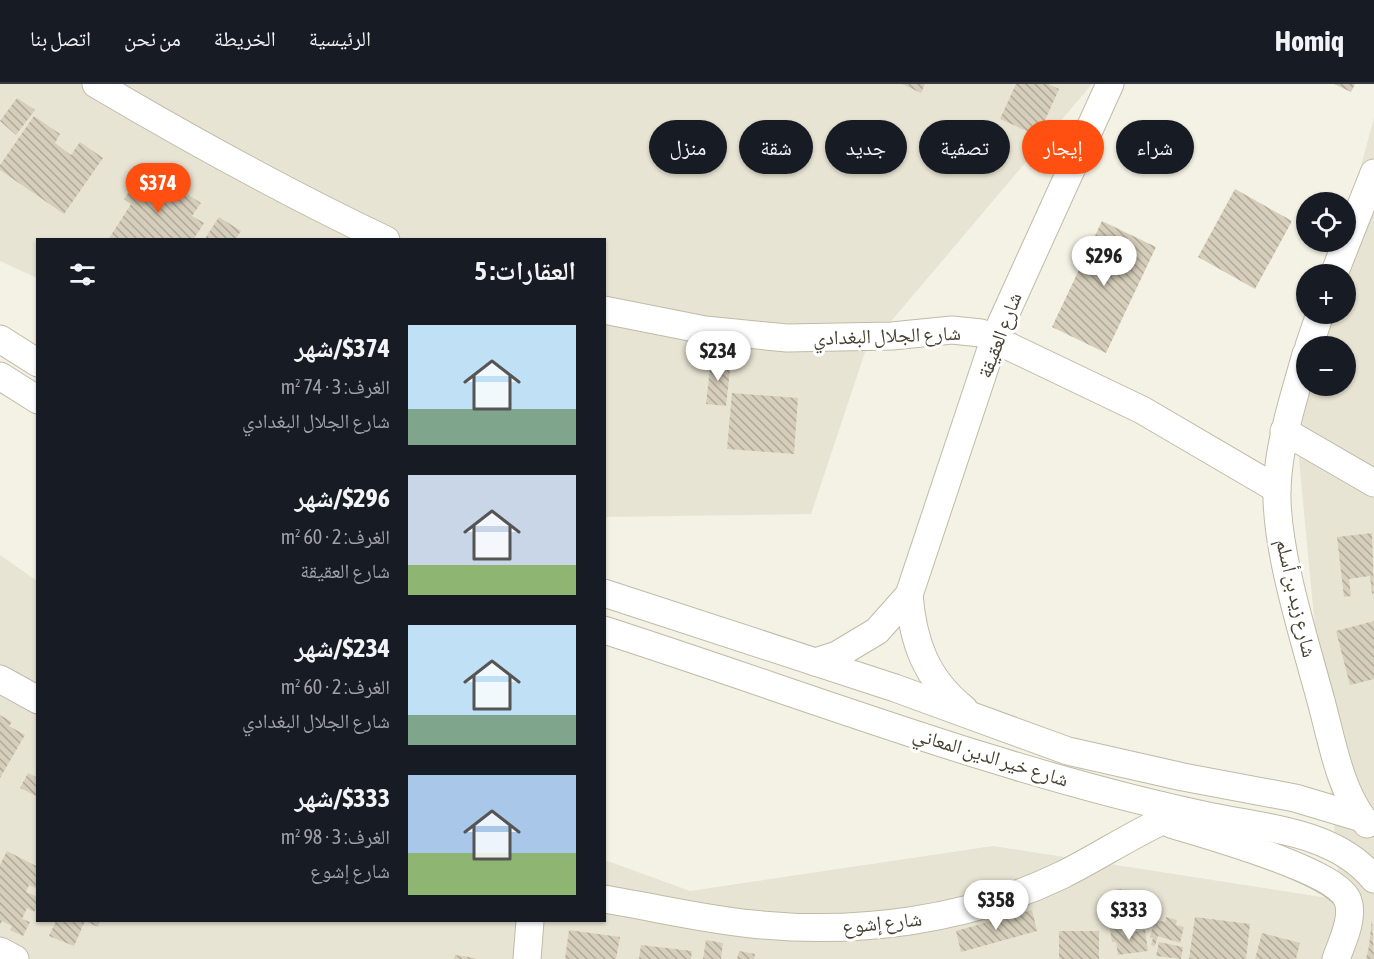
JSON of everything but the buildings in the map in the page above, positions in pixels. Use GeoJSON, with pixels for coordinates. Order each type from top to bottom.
{"type":"FeatureCollection","features":[{"type":"Feature","properties":{"kind":"street"},"geometry":{"type":"LineString","coordinates":[[96,84],[247,170],[382,238]]}},
{"type":"Feature","properties":{"kind":"street","name":"شارع العقيقة"},"geometry":{"type":"LineString","coordinates":[[815,662],[858,644],[886,623],[909,596],[995,338],[1110,84]]}},
{"type":"Feature","properties":{"kind":"street"},"geometry":{"type":"LineString","coordinates":[[1338,264],[1374,172]]}},
{"type":"Feature","properties":{"kind":"street","name":"شارع الجلال البغدادي"},"geometry":{"type":"LineString","coordinates":[[606,310],[705,330],[787,338],[892,336],[952,330],[995,338],[1142,410],[1277,489]]}},
{"type":"Feature","properties":{"kind":"street"},"geometry":{"type":"LineString","coordinates":[[0,339],[36,362]]}},
{"type":"Feature","properties":{"kind":"street"},"geometry":{"type":"LineString","coordinates":[[0,376],[36,399]]}},
{"type":"Feature","properties":{"kind":"street","name":"شارع زيد بن أسلم"},"geometry":{"type":"LineString","coordinates":[[1296,389],[1284,431],[1277,489],[1283,543],[1296,606],[1342,772],[1368,825]]}},
{"type":"Feature","properties":{"kind":"street"},"geometry":{"type":"LineString","coordinates":[[1284,431],[1374,483]]}},
{"type":"Feature","properties":{"kind":"street","name":"شارع خير الدين المعاني"},"geometry":{"type":"LineString","coordinates":[[606,594],[815,662],[1068,751],[1183,777],[1295,798],[1368,825]]}},
{"type":"Feature","properties":{"kind":"street","name":"شارع العقيقة"},"geometry":{"type":"LineString","coordinates":[[909,596],[911,624],[918,651],[932,676],[950,698],[972,716]]}},
{"type":"Feature","properties":{"kind":"street","name":"شارع خير الدين المعاني"},"geometry":{"type":"LineString","coordinates":[[606,631],[997,762],[1162,813],[1320,840],[1349,855],[1374,879]]}},
{"type":"Feature","properties":{"kind":"street"},"geometry":{"type":"LineString","coordinates":[[0,679],[36,699]]}},
{"type":"Feature","properties":{"kind":"street"},"geometry":{"type":"LineString","coordinates":[[1162,813],[1268,855],[1340,889],[1349,904],[1350,916],[1336,959]]}},
{"type":"Feature","properties":{"kind":"street","name":"شارع إشوع"},"geometry":{"type":"LineString","coordinates":[[606,899],[752,924],[835,928],[885,924],[944,915],[1002,899],[1062,875],[1162,813]]}},
{"type":"Feature","properties":{"kind":"street"},"geometry":{"type":"LineString","coordinates":[[527,959],[530,922]]}},
{"type":"Feature","properties":{"kind":"street"},"geometry":{"type":"LineString","coordinates":[[0,951],[15,959]]}},
{"type":"Feature","properties":{"kind":"shaded area"},"geometry":{"type":"Polygon","coordinates":[[[0,84],[1092,84],[1062,120],[1022,120],[1022,167],[865,352],[811,514],[606,517],[606,238],[36,238],[36,278],[0,261],[0,84]]]}},
{"type":"Feature","properties":{"kind":"shaded area"},"geometry":{"type":"Polygon","coordinates":[[[1374,118],[1374,959],[0,959],[0,555],[36,580],[36,922],[606,922],[606,860],[690,891],[993,846],[1341,900],[1294,407],[1300,396],[1356,396],[1356,336],[1314,336],[1317,324],[1356,324],[1356,264],[1346,264],[1346,252],[1356,252],[1356,192],[1354,192],[1374,118]]]}}]}
